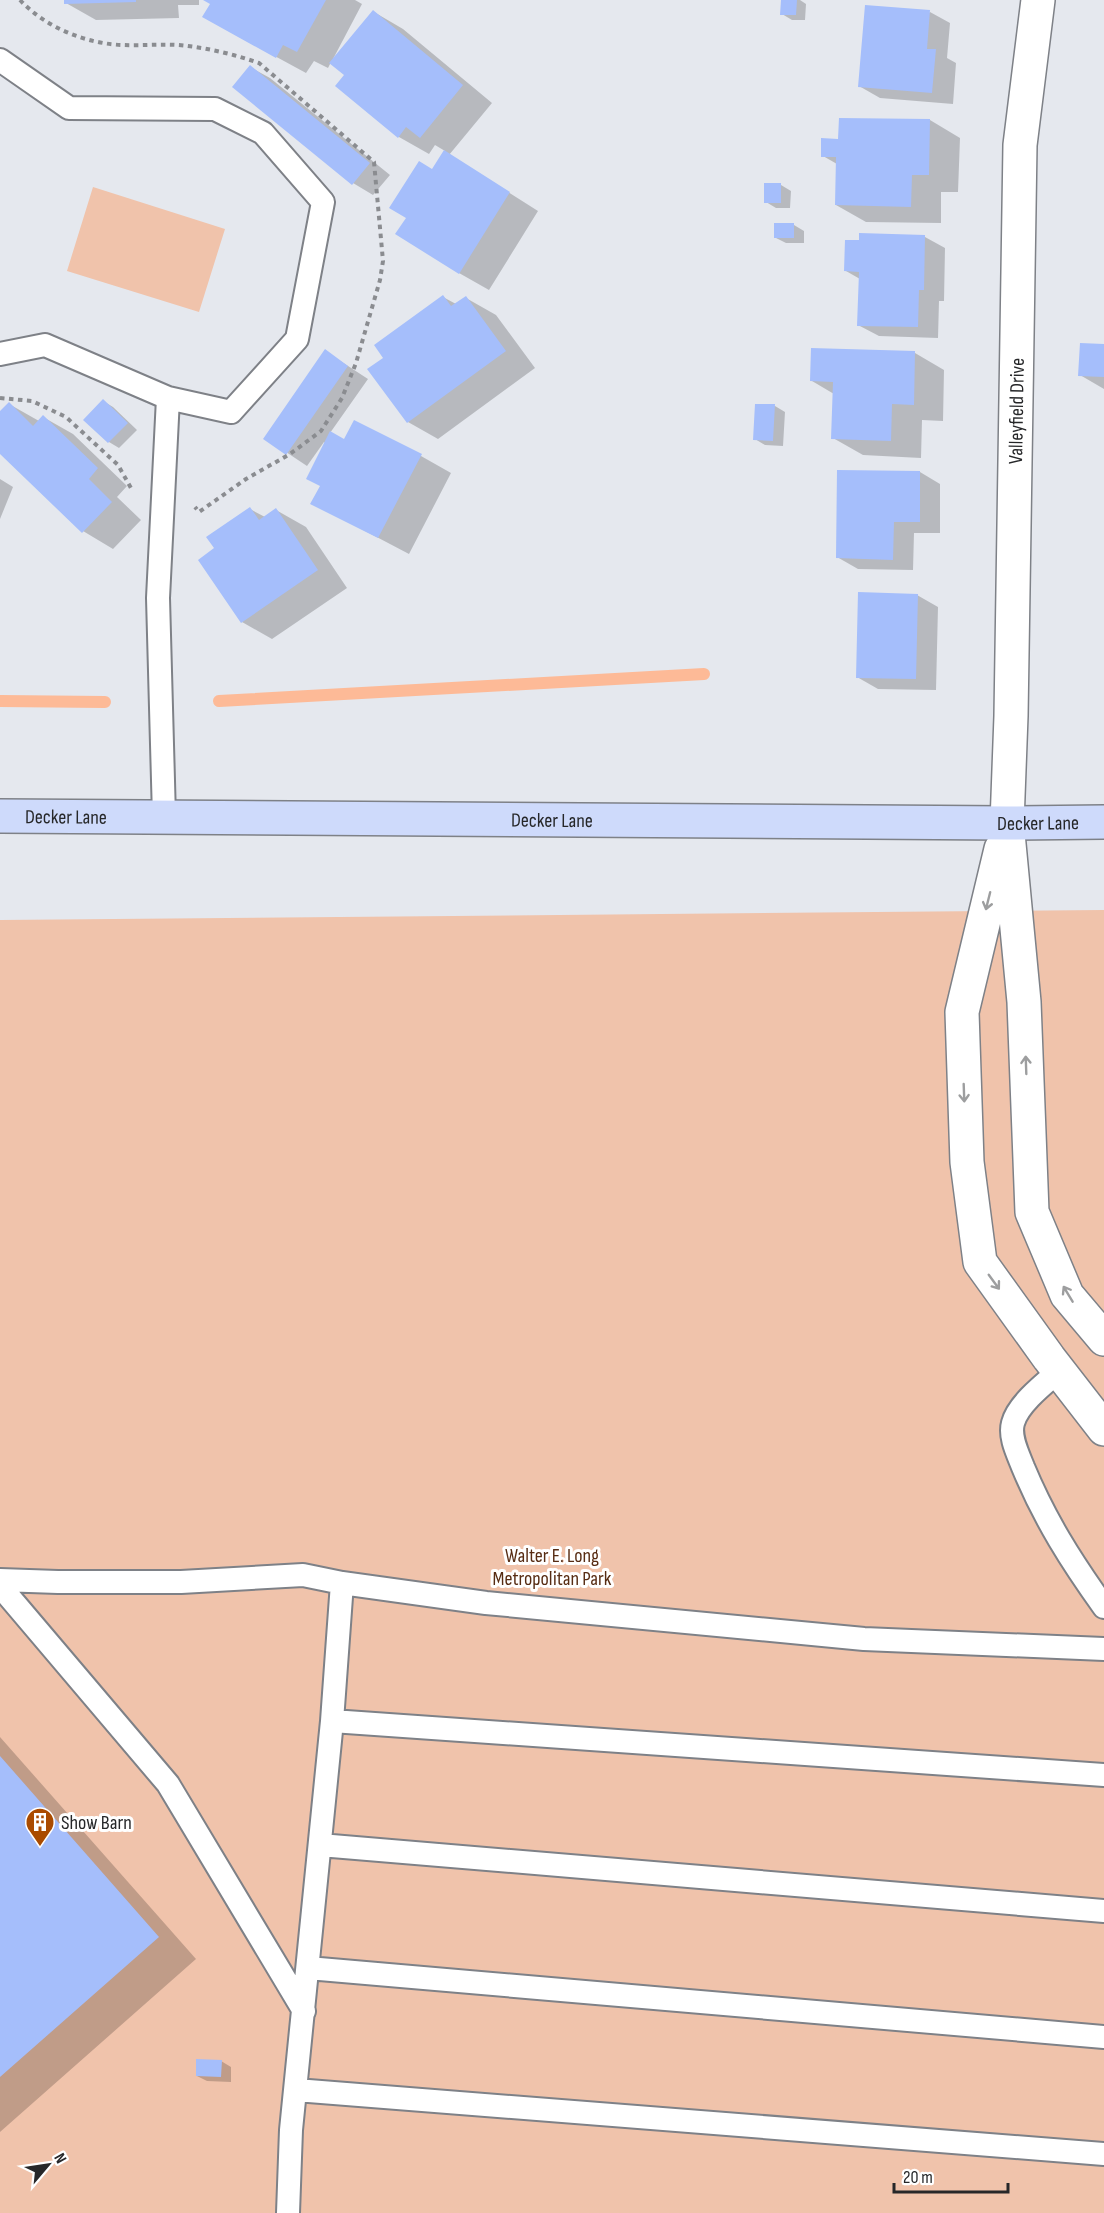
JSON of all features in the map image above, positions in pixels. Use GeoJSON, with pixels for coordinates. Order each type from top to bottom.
{"type":"FeatureCollection","features":[{"type":"Feature","properties":{"kind":"main road","name":"Decker Lane"},"geometry":{"type":"LineString","coordinates":[[0,816],[1007,824],[1104,822]]}},
{"type":"Feature","properties":{"kind":"street","name":"Valleyfield Drive"},"geometry":{"type":"LineString","coordinates":[[1007,824],[1012,692],[1020,145],[1038,0]]}},
{"type":"Feature","properties":{"kind":"street"},"geometry":{"type":"LineString","coordinates":[[1007,824],[1024,1002],[1032,1212],[1067,1295],[1104,1339]]}},
{"type":"Feature","properties":{"kind":"street"},"geometry":{"type":"LineString","coordinates":[[1007,824],[962,1012],[967,1162],[980,1262],[1104,1429]]}},
{"type":"Feature","properties":{"kind":"lane"},"geometry":{"type":"LineString","coordinates":[[0,60],[69,108],[215,109],[263,133],[323,201],[297,339],[231,412],[168,398],[45,345],[0,354]]}},
{"type":"Feature","properties":{"kind":"lane"},"geometry":{"type":"LineString","coordinates":[[164,816],[158,598],[168,398]]}},
{"type":"Feature","properties":{"kind":"lane"},"geometry":{"type":"LineString","coordinates":[[1059,1371],[1030,1396],[1013,1422],[1014,1446],[1040,1506],[1075,1567],[1104,1607]]}},
{"type":"Feature","properties":{"kind":"lane"},"geometry":{"type":"LineString","coordinates":[[0,1580],[181,1582],[303,1575],[342,1583],[486,1603],[864,1639],[1104,1649]]}},
{"type":"Feature","properties":{"kind":"lane"},"geometry":{"type":"LineString","coordinates":[[288,2213],[291,2130],[332,1720],[342,1583]]}},
{"type":"Feature","properties":{"kind":"lane"},"geometry":{"type":"LineString","coordinates":[[0,1586],[168,1784],[304,2011]]}},
{"type":"Feature","properties":{"kind":"lane"},"geometry":{"type":"LineString","coordinates":[[332,1720],[1104,1775]]}},
{"type":"Feature","properties":{"kind":"lane"},"geometry":{"type":"LineString","coordinates":[[320,1845],[1104,1911]]}},
{"type":"Feature","properties":{"kind":"lane"},"geometry":{"type":"LineString","coordinates":[[308,1968],[1104,2037]]}},
{"type":"Feature","properties":{"kind":"lane"},"geometry":{"type":"LineString","coordinates":[[296,2090],[1104,2154]]}},
{"type":"Feature","properties":{"kind":"path"},"geometry":{"type":"LineString","coordinates":[[20,0],[41,18],[68,32],[97,42],[122,45],[186,45],[259,63],[374,162],[383,261],[380,280],[356,363],[342,398],[321,431],[290,454],[246,479],[199,512],[191,502]]}},
{"type":"Feature","properties":{"kind":"path"},"geometry":{"type":"LineString","coordinates":[[0,398],[32,400],[66,417],[118,465],[136,496]]}},
{"type":"Feature","properties":{"kind":"green space"},"geometry":{"type":"Polygon","coordinates":[[[93,187],[225,229],[199,312],[67,271],[93,187]]]}},
{"type":"Feature","properties":{"kind":"green space","name":"Walter E. Long Metropolitan Park"},"geometry":{"type":"Polygon","coordinates":[[[1104,910],[1104,2213],[0,2213],[0,920],[1104,910]]]}},
{"type":"Feature","properties":{"kind":"building"},"geometry":{"type":"Polygon","coordinates":[[[64,0],[136,0],[136,2],[64,4],[64,0]]]}},
{"type":"Feature","properties":{"kind":"building"},"geometry":{"type":"Polygon","coordinates":[[[203,0],[326,0],[297,52],[283,45],[276,58],[202,17],[210,4],[203,0]]]}},
{"type":"Feature","properties":{"kind":"building"},"geometry":{"type":"Polygon","coordinates":[[[781,0],[797,0],[796,15],[780,15],[781,0]]]}},
{"type":"Feature","properties":{"kind":"building"},"geometry":{"type":"Polygon","coordinates":[[[865,5],[930,10],[927,49],[936,49],[932,93],[858,87],[865,5]]]}},
{"type":"Feature","properties":{"kind":"building"},"geometry":{"type":"Polygon","coordinates":[[[373,10],[463,85],[420,138],[406,127],[398,138],[335,86],[344,75],[329,63],[373,10]]]}},
{"type":"Feature","properties":{"kind":"building"},"geometry":{"type":"Polygon","coordinates":[[[250,65],[370,163],[352,185],[232,87],[250,65]]]}},
{"type":"Feature","properties":{"kind":"building"},"geometry":{"type":"Polygon","coordinates":[[[839,118],[930,119],[929,175],[912,175],[911,207],[835,205],[836,157],[821,157],[821,138],[838,139],[839,118]]]}},
{"type":"Feature","properties":{"kind":"building"},"geometry":{"type":"Polygon","coordinates":[[[444,150],[510,192],[459,274],[395,234],[406,218],[389,208],[419,161],[432,169],[444,150]]]}},
{"type":"Feature","properties":{"kind":"building"},"geometry":{"type":"Polygon","coordinates":[[[764,183],[781,183],[781,203],[764,203],[764,183]]]}},
{"type":"Feature","properties":{"kind":"building"},"geometry":{"type":"Polygon","coordinates":[[[774,223],[794,223],[794,238],[774,238],[774,223]]]}},
{"type":"Feature","properties":{"kind":"building"},"geometry":{"type":"Polygon","coordinates":[[[859,233],[925,235],[924,290],[919,290],[918,327],[857,326],[859,272],[844,271],[845,240],[859,240],[859,233]]]}},
{"type":"Feature","properties":{"kind":"building"},"geometry":{"type":"Polygon","coordinates":[[[443,295],[451,306],[466,296],[506,351],[407,423],[367,369],[383,358],[374,345],[443,295]]]}},
{"type":"Feature","properties":{"kind":"building"},"geometry":{"type":"Polygon","coordinates":[[[1080,343],[1104,344],[1104,377],[1078,376],[1080,343]]]}},
{"type":"Feature","properties":{"kind":"building"},"geometry":{"type":"Polygon","coordinates":[[[811,348],[915,351],[914,405],[892,404],[891,441],[831,439],[833,382],[810,381],[811,348]]]}},
{"type":"Feature","properties":{"kind":"building"},"geometry":{"type":"Polygon","coordinates":[[[325,349],[348,366],[286,455],[263,439],[325,349]]]}},
{"type":"Feature","properties":{"kind":"building"},"geometry":{"type":"Polygon","coordinates":[[[103,399],[128,423],[108,443],[83,420],[103,399]]]}},
{"type":"Feature","properties":{"kind":"building"},"geometry":{"type":"Polygon","coordinates":[[[9,402],[33,426],[43,415],[98,468],[89,479],[112,502],[82,533],[0,454],[0,411],[9,402]]]}},
{"type":"Feature","properties":{"kind":"building"},"geometry":{"type":"Polygon","coordinates":[[[755,404],[775,404],[773,441],[753,440],[755,404]]]}},
{"type":"Feature","properties":{"kind":"building"},"geometry":{"type":"Polygon","coordinates":[[[354,420],[422,454],[378,538],[310,504],[320,486],[306,479],[330,431],[344,439],[354,420]]]}},
{"type":"Feature","properties":{"kind":"building"},"geometry":{"type":"Polygon","coordinates":[[[837,470],[920,471],[920,522],[894,522],[893,560],[836,558],[837,470]]]}},
{"type":"Feature","properties":{"kind":"building"},"geometry":{"type":"Polygon","coordinates":[[[250,507],[259,520],[276,508],[318,570],[241,623],[198,560],[214,548],[206,537],[250,507]]]}},
{"type":"Feature","properties":{"kind":"building"},"geometry":{"type":"Polygon","coordinates":[[[858,592],[918,594],[916,679],[856,678],[858,592]]]}},
{"type":"Feature","properties":{"kind":"building","name":"Show Barn"},"geometry":{"type":"Polygon","coordinates":[[[0,1756],[159,1937],[0,2077],[0,1756]]]}},
{"type":"Feature","properties":{"kind":"building"},"geometry":{"type":"Polygon","coordinates":[[[196,2059],[222,2060],[221,2077],[196,2076],[196,2059]]]}},
{"type":"Feature","properties":{"kind":"waterway"},"geometry":{"type":"LineString","coordinates":[[219,701],[704,674]]}},
{"type":"Feature","properties":{"kind":"waterway"},"geometry":{"type":"LineString","coordinates":[[0,701],[105,702]]}},
{"type":"Feature","properties":{"kind":"place","name":"Show Barn"},"geometry":{"type":"Point","coordinates":[40,1848]}}]}
